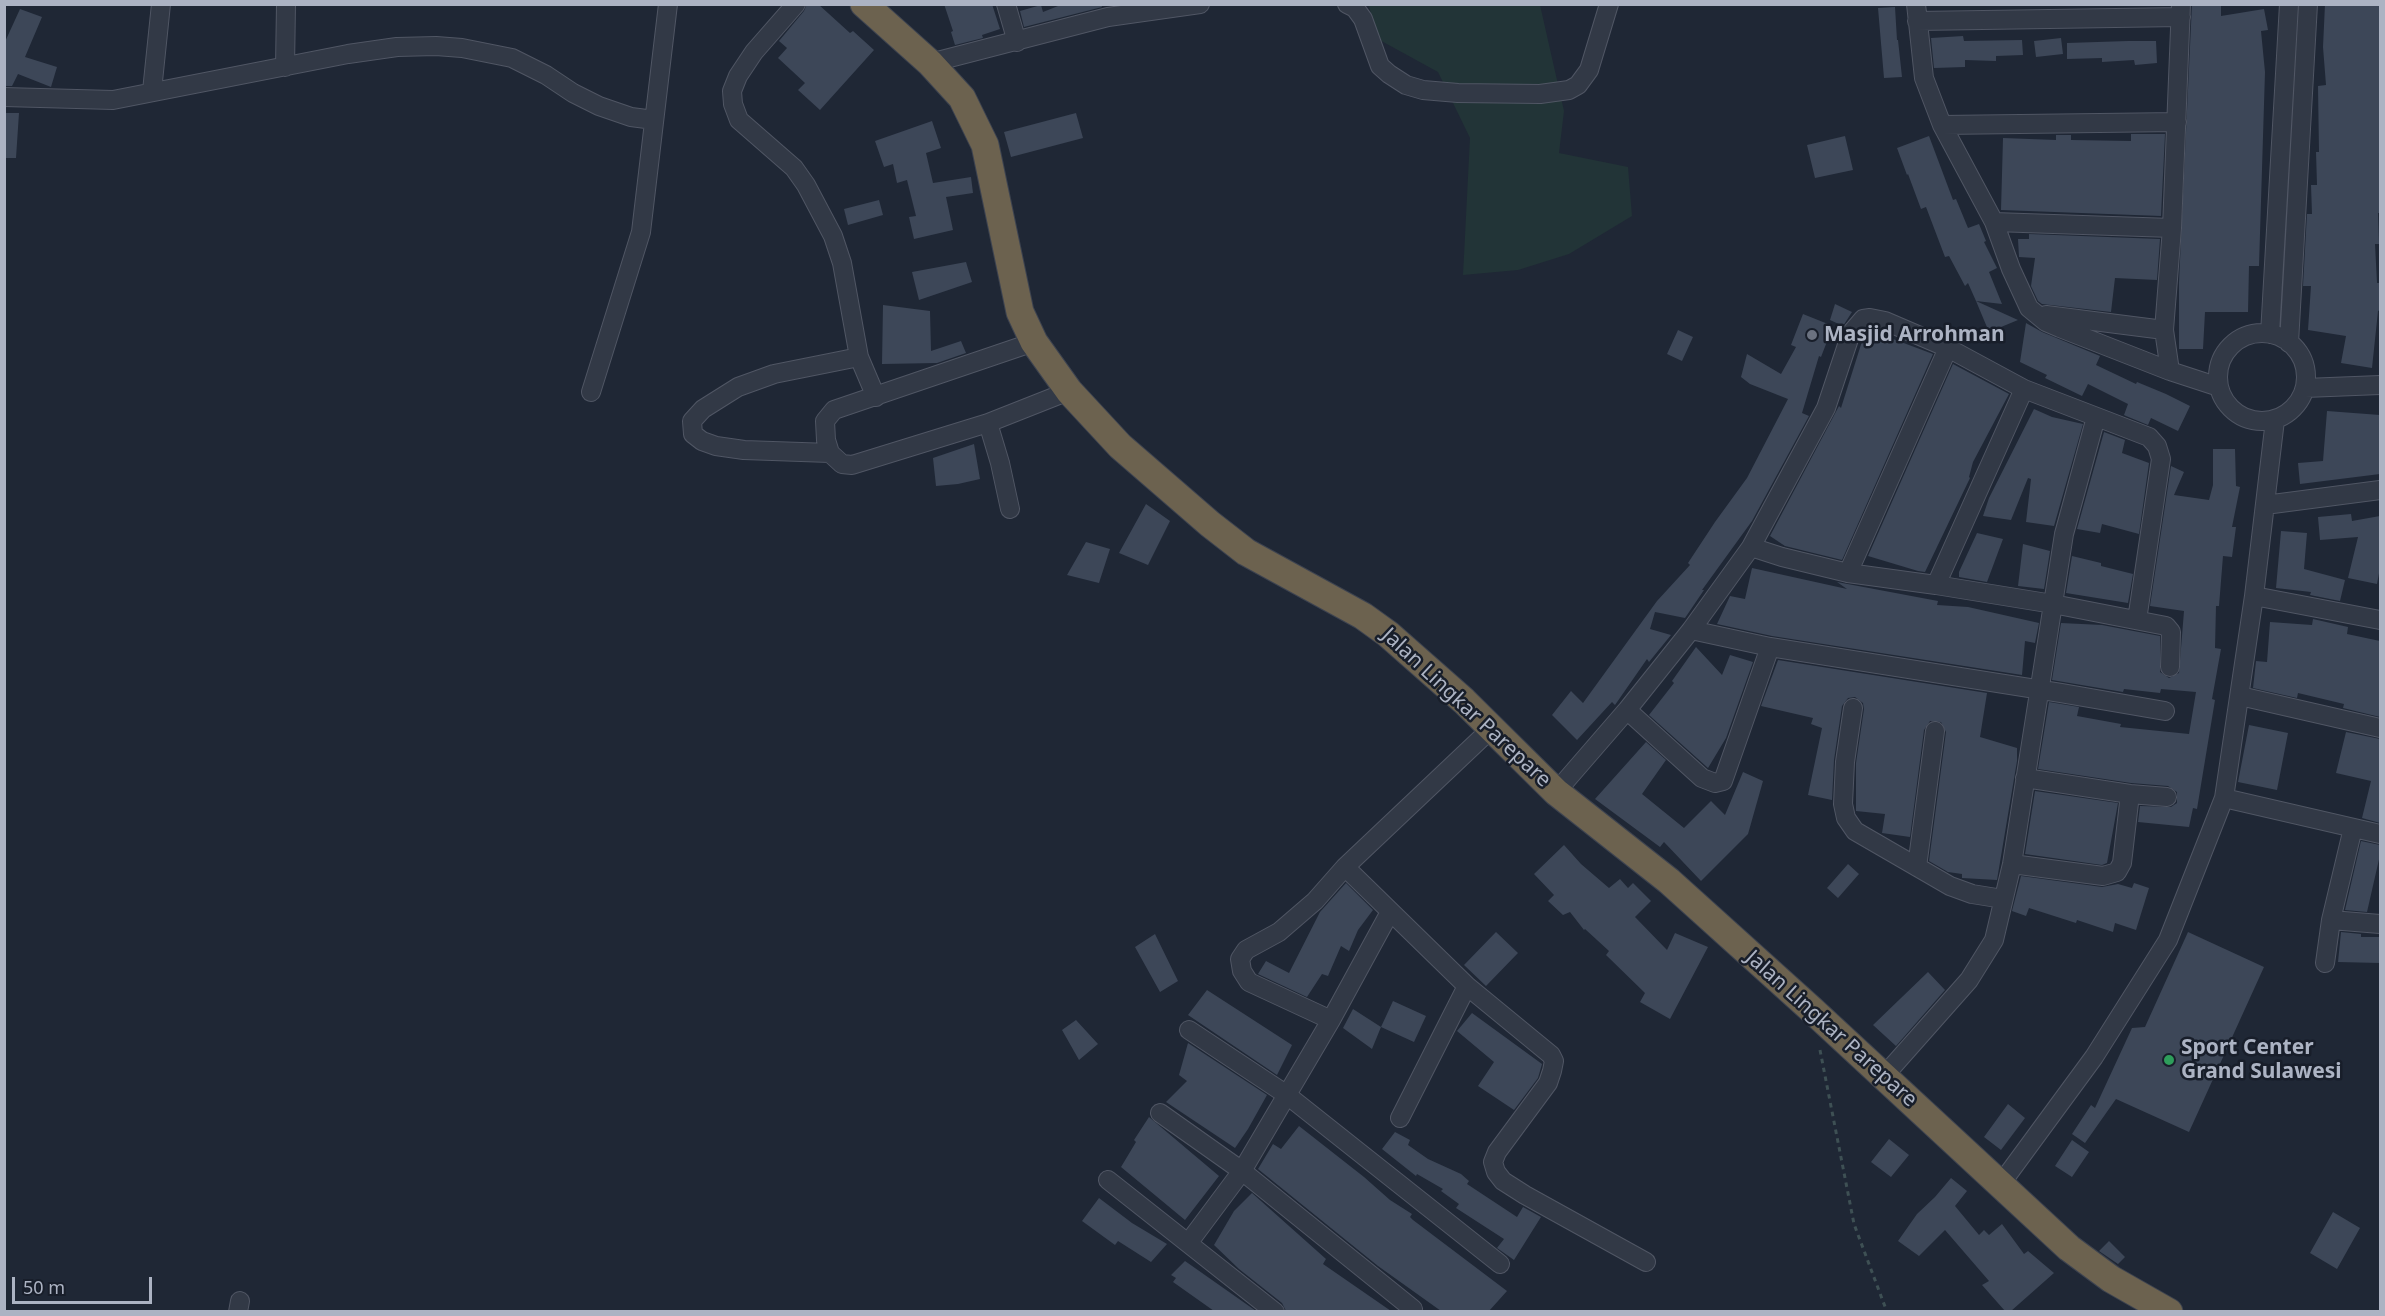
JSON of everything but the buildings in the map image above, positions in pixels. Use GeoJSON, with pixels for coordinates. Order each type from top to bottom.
{"type":"FeatureCollection","features":[{"type":"Feature","properties":{"kind":"highway","name":"Jalan Lingkar Parepare"},"geometry":{"type":"LineString","coordinates":[[864,4],[930,63],[962,98],[985,145],[1020,312],[1034,342],[1069,391],[1120,446],[1246,552],[1363,616],[1425,665],[1556,792],[1669,881],[2069,1248],[2111,1280],[2169,1311]]}},
{"type":"Feature","properties":{"kind":"street"},"geometry":{"type":"LineString","coordinates":[[152,92],[161,4]]}},
{"type":"Feature","properties":{"kind":"street"},"geometry":{"type":"LineString","coordinates":[[285,68],[286,4]]}},
{"type":"Feature","properties":{"kind":"street"},"geometry":{"type":"LineString","coordinates":[[591,392],[641,232],[668,4]]}},
{"type":"Feature","properties":{"kind":"street"},"geometry":{"type":"LineString","coordinates":[[796,4],[754,52],[738,76],[732,91],[733,104],[740,120],[794,168],[806,185],[833,236],[842,263],[859,357],[876,397]]}},
{"type":"Feature","properties":{"kind":"street"},"geometry":{"type":"LineString","coordinates":[[1006,4],[1017,42]]}},
{"type":"Feature","properties":{"kind":"street"},"geometry":{"type":"LineString","coordinates":[[930,63],[1017,42],[1106,11],[1200,4]]}},
{"type":"Feature","properties":{"kind":"street"},"geometry":{"type":"LineString","coordinates":[[1347,4],[1355,8],[1363,19],[1380,66],[1406,85],[1423,90],[1458,93],[1540,94],[1569,90],[1578,85],[1589,70],[1608,4]]}},
{"type":"Feature","properties":{"kind":"street"},"geometry":{"type":"LineString","coordinates":[[2270,334],[2289,4]]}},
{"type":"Feature","properties":{"kind":"street"},"geometry":{"type":"LineString","coordinates":[[2289,343],[2308,4]]}},
{"type":"Feature","properties":{"kind":"street"},"geometry":{"type":"LineString","coordinates":[[2170,371],[2164,330],[2172,228],[2181,11],[1916,13],[1924,78],[1942,124],[1994,222],[2010,269],[2029,308],[2034,314],[2060,328],[2170,371],[2219,387]]}},
{"type":"Feature","properties":{"kind":"street"},"geometry":{"type":"LineString","coordinates":[[4,97],[113,100],[397,47],[462,48],[512,58],[598,106],[631,117],[654,120]]}},
{"type":"Feature","properties":{"kind":"street"},"geometry":{"type":"LineString","coordinates":[[1942,124],[2176,122]]}},
{"type":"Feature","properties":{"kind":"street"},"geometry":{"type":"LineString","coordinates":[[1994,222],[2172,228]]}},
{"type":"Feature","properties":{"kind":"street"},"geometry":{"type":"LineString","coordinates":[[2034,314],[2164,330]]}},
{"type":"Feature","properties":{"kind":"street"},"geometry":{"type":"LineString","coordinates":[[1556,792],[1627,710],[1691,630],[1751,547],[1826,408],[1851,333],[1858,322],[1870,318],[1886,321],[1948,348],[2024,389],[2150,437],[2157,446],[2161,459],[2137,620]]}},
{"type":"Feature","properties":{"kind":"street"},"geometry":{"type":"LineString","coordinates":[[2256,333],[2270,334],[2289,343],[2298,352],[2304,363],[2305,388],[2299,402],[2288,413],[2275,420],[2260,422],[2246,419],[2234,412],[2224,401],[2219,387],[2220,365],[2230,346],[2242,338],[2256,333]]}},
{"type":"Feature","properties":{"kind":"street"},"geometry":{"type":"LineString","coordinates":[[1034,342],[844,406],[828,415],[825,422],[830,453],[842,464],[852,465],[988,423],[1069,391]]}},
{"type":"Feature","properties":{"kind":"street"},"geometry":{"type":"LineString","coordinates":[[1848,573],[1948,348]]}},
{"type":"Feature","properties":{"kind":"street"},"geometry":{"type":"LineString","coordinates":[[830,453],[744,450],[716,446],[702,441],[693,434],[692,421],[703,409],[738,387],[774,374],[859,357]]}},
{"type":"Feature","properties":{"kind":"street"},"geometry":{"type":"LineString","coordinates":[[2305,388],[2380,385]]}},
{"type":"Feature","properties":{"kind":"street"},"geometry":{"type":"LineString","coordinates":[[1936,585],[2024,389]]}},
{"type":"Feature","properties":{"kind":"street"},"geometry":{"type":"LineString","coordinates":[[1884,1076],[1969,980],[1995,940],[2012,864],[2064,534],[2096,417]]}},
{"type":"Feature","properties":{"kind":"street"},"geometry":{"type":"LineString","coordinates":[[2000,1185],[2094,1057],[2168,940],[2224,798],[2254,596],[2275,420]]}},
{"type":"Feature","properties":{"kind":"street"},"geometry":{"type":"LineString","coordinates":[[988,423],[1010,509]]}},
{"type":"Feature","properties":{"kind":"street"},"geometry":{"type":"LineString","coordinates":[[2265,505],[2380,490]]}},
{"type":"Feature","properties":{"kind":"street"},"geometry":{"type":"LineString","coordinates":[[1751,547],[1848,573],[2053,604],[2170,628],[2170,667]]}},
{"type":"Feature","properties":{"kind":"street"},"geometry":{"type":"LineString","coordinates":[[2254,596],[2380,620]]}},
{"type":"Feature","properties":{"kind":"street"},"geometry":{"type":"LineString","coordinates":[[1691,630],[1770,647],[2166,711]]}},
{"type":"Feature","properties":{"kind":"street"},"geometry":{"type":"LineString","coordinates":[[1627,710],[1702,778],[1715,783],[1723,781],[1770,647]]}},
{"type":"Feature","properties":{"kind":"street"},"geometry":{"type":"LineString","coordinates":[[2240,696],[2380,728]]}},
{"type":"Feature","properties":{"kind":"street"},"geometry":{"type":"LineString","coordinates":[[1853,708],[1845,762],[1844,804],[1846,818],[1855,831],[1950,886],[1972,894],[2003,899]]}},
{"type":"Feature","properties":{"kind":"street"},"geometry":{"type":"LineString","coordinates":[[1331,1020],[1249,982],[1242,971],[1240,959],[1246,950],[1279,932],[1315,901],[1344,867],[1492,728]]}},
{"type":"Feature","properties":{"kind":"street"},"geometry":{"type":"LineString","coordinates":[[1917,867],[1935,731]]}},
{"type":"Feature","properties":{"kind":"street"},"geometry":{"type":"LineString","coordinates":[[2025,778],[2130,794],[2167,797]]}},
{"type":"Feature","properties":{"kind":"street"},"geometry":{"type":"LineString","coordinates":[[2012,864],[2103,876],[2117,872],[2122,863],[2130,794]]}},
{"type":"Feature","properties":{"kind":"street"},"geometry":{"type":"LineString","coordinates":[[2224,798],[2380,834]]}},
{"type":"Feature","properties":{"kind":"street"},"geometry":{"type":"LineString","coordinates":[[2325,963],[2331,920],[2353,828]]}},
{"type":"Feature","properties":{"kind":"street"},"geometry":{"type":"LineString","coordinates":[[1344,867],[1467,986],[1542,1045],[1554,1061],[1548,1083],[1497,1152],[1493,1162],[1496,1172],[1503,1181],[1525,1195],[1646,1262]]}},
{"type":"Feature","properties":{"kind":"street"},"geometry":{"type":"LineString","coordinates":[[1189,1242],[1242,1172],[1331,1020],[1390,912]]}},
{"type":"Feature","properties":{"kind":"street"},"geometry":{"type":"LineString","coordinates":[[2331,920],[2380,924]]}},
{"type":"Feature","properties":{"kind":"street"},"geometry":{"type":"LineString","coordinates":[[1400,1118],[1467,986]]}},
{"type":"Feature","properties":{"kind":"street"},"geometry":{"type":"LineString","coordinates":[[1189,1030],[1287,1095],[1500,1263]]}},
{"type":"Feature","properties":{"kind":"street"},"geometry":{"type":"LineString","coordinates":[[1160,1113],[1242,1172],[1413,1309]]}},
{"type":"Feature","properties":{"kind":"street"},"geometry":{"type":"LineString","coordinates":[[1108,1180],[1275,1311]]}},
{"type":"Feature","properties":{"kind":"path"},"geometry":{"type":"LineString","coordinates":[[1819,1044],[1854,1224],[1887,1311]]}},
{"type":"Feature","properties":{"kind":"shaded area"},"geometry":{"type":"Polygon","coordinates":[[[1369,5],[1540,5],[1564,111],[1559,153],[1628,167],[1632,216],[1569,254],[1518,270],[1463,275],[1470,138],[1438,72],[1376,38],[1369,5]]]}},
{"type":"Feature","properties":{"kind":"place","name":"Masjid Arrohman"},"geometry":{"type":"Point","coordinates":[1812,335]}},
{"type":"Feature","properties":{"kind":"place","name":"Sport Center Grand Sulawesi"},"geometry":{"type":"Point","coordinates":[2169,1060]}}]}
